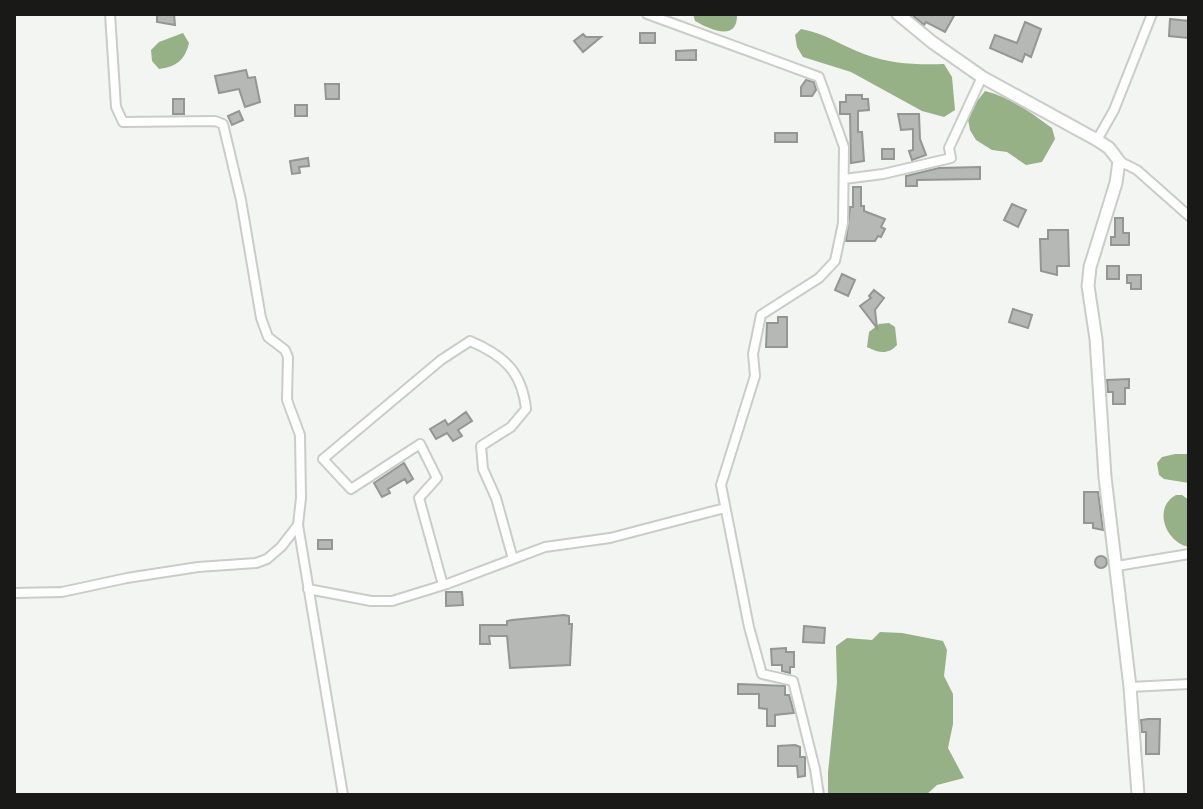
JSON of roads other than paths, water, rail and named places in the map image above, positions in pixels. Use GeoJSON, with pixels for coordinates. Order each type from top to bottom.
{"type":"FeatureCollection","features":[{"type":"Feature","properties":{"kind":"street"},"geometry":{"type":"LineString","coordinates":[[110,14],[116,107],[123,122],[215,121],[223,124],[241,200],[261,318],[268,337],[285,350],[288,357],[287,400],[300,435],[298,525],[343,795]]}},
{"type":"Feature","properties":{"kind":"street"},"geometry":{"type":"LineString","coordinates":[[647,14],[819,77],[844,147],[843,223],[835,261],[819,278],[761,315],[753,354],[755,376],[721,485],[749,627],[762,674],[793,681],[819,795]]}},
{"type":"Feature","properties":{"kind":"street"},"geometry":{"type":"LineString","coordinates":[[898,14],[982,77],[1109,148],[1119,161],[1137,170],[1189,216]]}},
{"type":"Feature","properties":{"kind":"street"},"geometry":{"type":"LineString","coordinates":[[1097,140],[1114,110],[1152,14]]}},
{"type":"Feature","properties":{"kind":"street"},"geometry":{"type":"LineString","coordinates":[[844,179],[883,174],[951,158],[949,148],[982,77]]}},
{"type":"Feature","properties":{"kind":"street"},"geometry":{"type":"LineString","coordinates":[[1119,161],[1116,183],[1090,267],[1088,286],[1096,339],[1105,477],[1130,687],[1138,795]]}},
{"type":"Feature","properties":{"kind":"street"},"geometry":{"type":"LineString","coordinates":[[443,585],[419,498],[437,478],[420,444],[351,489],[323,459],[441,360],[470,341],[497,353],[513,371],[524,393],[526,409],[511,427],[481,446],[483,469],[496,498],[513,559]]}},
{"type":"Feature","properties":{"kind":"street"},"geometry":{"type":"LineString","coordinates":[[308,589],[371,601],[392,601],[545,547],[610,538],[725,508]]}},
{"type":"Feature","properties":{"kind":"street"},"geometry":{"type":"LineString","coordinates":[[14,593],[62,592],[198,567],[256,563],[267,559],[281,547],[298,525]]}},
{"type":"Feature","properties":{"kind":"street"},"geometry":{"type":"LineString","coordinates":[[1117,566],[1189,554]]}},
{"type":"Feature","properties":{"kind":"street"},"geometry":{"type":"LineString","coordinates":[[1130,687],[1189,684]]}}]}
